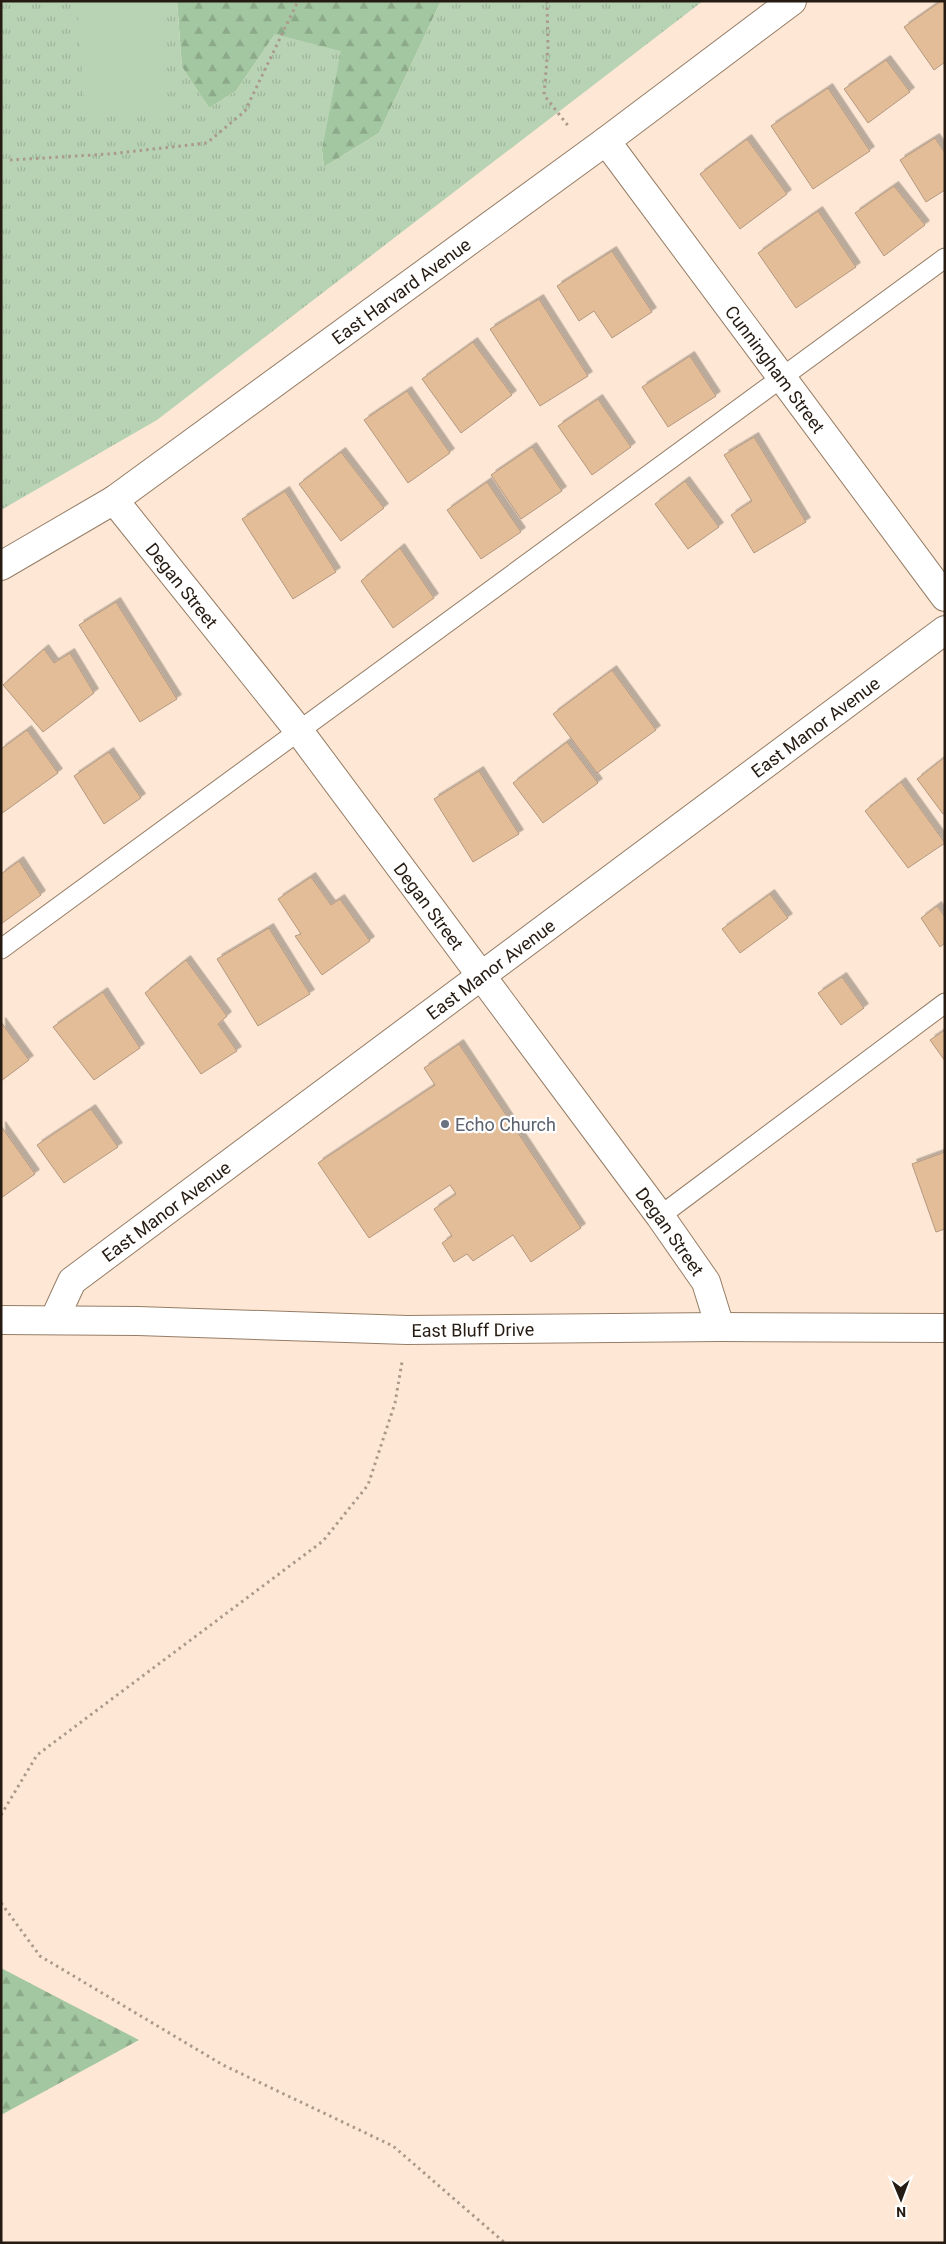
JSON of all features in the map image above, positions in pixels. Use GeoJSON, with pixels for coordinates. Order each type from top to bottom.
{"type":"FeatureCollection","features":[{"type":"Feature","properties":{"kind":"street","name":"East Harvard Avenue"},"geometry":{"type":"LineString","coordinates":[[1,566],[114,500],[606,141],[792,1]]}},
{"type":"Feature","properties":{"kind":"street","name":"Cunningham Street"},"geometry":{"type":"LineString","coordinates":[[606,141],[781,379],[945,597]]}},
{"type":"Feature","properties":{"kind":"street","name":"Degan Street"},"geometry":{"type":"LineString","coordinates":[[114,500],[299,731],[660,1216],[706,1282],[720,1327]]}},
{"type":"Feature","properties":{"kind":"street","name":"East Manor Avenue"},"geometry":{"type":"LineString","coordinates":[[54,1320],[72,1280],[482,977],[945,630]]}},
{"type":"Feature","properties":{"kind":"street","name":"East Bluff Drive"},"geometry":{"type":"LineString","coordinates":[[1,1320],[138,1320],[407,1330],[720,1327],[945,1328]]}},
{"type":"Feature","properties":{"kind":"lane"},"geometry":{"type":"LineString","coordinates":[[1,949],[945,258]]}},
{"type":"Feature","properties":{"kind":"lane"},"geometry":{"type":"LineString","coordinates":[[660,1216],[945,1003]]}},
{"type":"Feature","properties":{"kind":"path"},"geometry":{"type":"LineString","coordinates":[[10,160],[109,154],[207,143],[245,111],[298,1]]}},
{"type":"Feature","properties":{"kind":"path"},"geometry":{"type":"LineString","coordinates":[[547,1],[548,47],[544,95],[571,129],[606,141]]}},
{"type":"Feature","properties":{"kind":"path"},"geometry":{"type":"LineString","coordinates":[[1,1815],[37,1755],[323,1541],[368,1485],[395,1403],[407,1330]]}},
{"type":"Feature","properties":{"kind":"path"},"geometry":{"type":"LineString","coordinates":[[1,1904],[40,1956],[223,2065],[393,2146],[506,2243]]}},
{"type":"Feature","properties":{"kind":"green space"},"geometry":{"type":"Polygon","coordinates":[[[1,1],[177,1],[182,67],[209,108],[236,91],[275,34],[341,51],[322,150],[324,167],[379,133],[441,1],[703,1],[157,420],[1,510],[1,1]]]}},
{"type":"Feature","properties":{"kind":"green space"},"geometry":{"type":"Polygon","coordinates":[[[77,1],[163,1],[168,111],[85,117],[77,1]]]}},
{"type":"Feature","properties":{"kind":"green space"},"geometry":{"type":"Polygon","coordinates":[[[177,1],[441,1],[379,133],[324,167],[322,150],[275,34],[236,91],[209,108],[182,67],[177,1]]]}},
{"type":"Feature","properties":{"kind":"green space"},"geometry":{"type":"Polygon","coordinates":[[[1,1968],[139,2040],[1,2115],[1,1968]]]}},
{"type":"Feature","properties":{"kind":"building"},"geometry":{"type":"Polygon","coordinates":[[[941,1],[945,1],[945,62],[934,70],[904,27],[941,1]]]}},
{"type":"Feature","properties":{"kind":"building"},"geometry":{"type":"Polygon","coordinates":[[[886,60],[910,92],[868,123],[844,89],[886,60]]]}},
{"type":"Feature","properties":{"kind":"building"},"geometry":{"type":"Polygon","coordinates":[[[828,88],[870,151],[813,189],[771,126],[828,88]]]}},
{"type":"Feature","properties":{"kind":"building"},"geometry":{"type":"Polygon","coordinates":[[[935,138],[945,153],[945,190],[926,202],[900,160],[935,138]]]}},
{"type":"Feature","properties":{"kind":"building"},"geometry":{"type":"Polygon","coordinates":[[[747,139],[787,194],[740,229],[700,174],[747,139]]]}},
{"type":"Feature","properties":{"kind":"building"},"geometry":{"type":"Polygon","coordinates":[[[894,186],[925,225],[884,256],[855,213],[894,186]]]}},
{"type":"Feature","properties":{"kind":"building"},"geometry":{"type":"Polygon","coordinates":[[[818,211],[856,267],[796,308],[758,253],[818,211]]]}},
{"type":"Feature","properties":{"kind":"building"},"geometry":{"type":"Polygon","coordinates":[[[612,251],[652,312],[612,338],[594,311],[579,321],[557,286],[612,251]]]}},
{"type":"Feature","properties":{"kind":"building"},"geometry":{"type":"Polygon","coordinates":[[[539,299],[588,376],[540,406],[490,329],[539,299]]]}},
{"type":"Feature","properties":{"kind":"building"},"geometry":{"type":"Polygon","coordinates":[[[473,342],[512,395],[461,433],[422,379],[473,342]]]}},
{"type":"Feature","properties":{"kind":"building"},"geometry":{"type":"Polygon","coordinates":[[[690,356],[716,396],[668,427],[642,387],[690,356]]]}},
{"type":"Feature","properties":{"kind":"building"},"geometry":{"type":"Polygon","coordinates":[[[407,391],[450,453],[408,483],[364,420],[407,391]]]}},
{"type":"Feature","properties":{"kind":"building"},"geometry":{"type":"Polygon","coordinates":[[[598,399],[631,447],[592,475],[558,426],[598,399]]]}},
{"type":"Feature","properties":{"kind":"building"},"geometry":{"type":"Polygon","coordinates":[[[754,437],[806,522],[754,553],[731,515],[752,501],[724,455],[754,437]]]}},
{"type":"Feature","properties":{"kind":"building"},"geometry":{"type":"Polygon","coordinates":[[[532,447],[562,491],[521,519],[491,475],[532,447]]]}},
{"type":"Feature","properties":{"kind":"building"},"geometry":{"type":"Polygon","coordinates":[[[341,452],[384,508],[341,541],[299,484],[341,452]]]}},
{"type":"Feature","properties":{"kind":"building"},"geometry":{"type":"Polygon","coordinates":[[[685,481],[719,527],[688,549],[655,504],[685,481]]]}},
{"type":"Feature","properties":{"kind":"building"},"geometry":{"type":"Polygon","coordinates":[[[487,482],[521,532],[481,559],[447,510],[487,482]]]}},
{"type":"Feature","properties":{"kind":"building"},"geometry":{"type":"Polygon","coordinates":[[[285,491],[336,572],[293,599],[242,519],[285,491]]]}},
{"type":"Feature","properties":{"kind":"building"},"geometry":{"type":"Polygon","coordinates":[[[400,548],[434,598],[393,628],[361,581],[400,548]]]}},
{"type":"Feature","properties":{"kind":"building"},"geometry":{"type":"Polygon","coordinates":[[[116,602],[177,699],[140,722],[79,625],[116,602]]]}},
{"type":"Feature","properties":{"kind":"building"},"geometry":{"type":"Polygon","coordinates":[[[44,649],[54,663],[70,653],[94,693],[43,732],[3,685],[44,649]]]}},
{"type":"Feature","properties":{"kind":"building"},"geometry":{"type":"Polygon","coordinates":[[[612,670],[656,730],[597,773],[553,714],[612,670]]]}},
{"type":"Feature","properties":{"kind":"building"},"geometry":{"type":"Polygon","coordinates":[[[27,730],[58,773],[1,814],[1,749],[27,730]]]}},
{"type":"Feature","properties":{"kind":"building"},"geometry":{"type":"Polygon","coordinates":[[[567,742],[598,783],[543,823],[513,783],[567,742]]]}},
{"type":"Feature","properties":{"kind":"building"},"geometry":{"type":"Polygon","coordinates":[[[109,752],[141,798],[104,824],[74,776],[109,752]]]}},
{"type":"Feature","properties":{"kind":"building"},"geometry":{"type":"Polygon","coordinates":[[[945,757],[945,813],[943,814],[917,779],[945,757]]]}},
{"type":"Feature","properties":{"kind":"building"},"geometry":{"type":"Polygon","coordinates":[[[479,771],[519,834],[473,862],[434,799],[479,771]]]}},
{"type":"Feature","properties":{"kind":"building"},"geometry":{"type":"Polygon","coordinates":[[[901,782],[945,843],[908,868],[865,811],[901,782]]]}},
{"type":"Feature","properties":{"kind":"building"},"geometry":{"type":"Polygon","coordinates":[[[19,861],[41,895],[1,924],[1,874],[19,861]]]}},
{"type":"Feature","properties":{"kind":"building"},"geometry":{"type":"Polygon","coordinates":[[[311,877],[331,905],[340,899],[370,941],[322,975],[295,936],[301,934],[278,899],[311,877]]]}},
{"type":"Feature","properties":{"kind":"building"},"geometry":{"type":"Polygon","coordinates":[[[770,894],[788,918],[740,953],[722,929],[770,894]]]}},
{"type":"Feature","properties":{"kind":"building"},"geometry":{"type":"Polygon","coordinates":[[[937,906],[945,917],[945,943],[940,947],[921,918],[937,906]]]}},
{"type":"Feature","properties":{"kind":"building"},"geometry":{"type":"Polygon","coordinates":[[[269,928],[310,994],[258,1026],[217,959],[269,928]]]}},
{"type":"Feature","properties":{"kind":"building"},"geometry":{"type":"Polygon","coordinates":[[[186,960],[227,1016],[218,1024],[237,1051],[201,1074],[145,993],[186,960]]]}},
{"type":"Feature","properties":{"kind":"building"},"geometry":{"type":"Polygon","coordinates":[[[842,977],[864,1008],[841,1025],[818,993],[842,977]]]}},
{"type":"Feature","properties":{"kind":"building"},"geometry":{"type":"Polygon","coordinates":[[[103,992],[140,1048],[94,1080],[53,1027],[103,992]]]}},
{"type":"Feature","properties":{"kind":"building"},"geometry":{"type":"Polygon","coordinates":[[[1,1022],[29,1060],[1,1081],[1,1022]]]}},
{"type":"Feature","properties":{"kind":"building"},"geometry":{"type":"Polygon","coordinates":[[[945,1030],[945,1061],[930,1040],[945,1030]]]}},
{"type":"Feature","properties":{"kind":"building","name":"Echo Church"},"geometry":{"type":"Polygon","coordinates":[[[459,1044],[581,1228],[531,1262],[513,1235],[473,1261],[467,1254],[454,1262],[442,1243],[452,1236],[434,1209],[456,1194],[450,1185],[369,1238],[318,1163],[435,1085],[424,1068],[459,1044]]]}},
{"type":"Feature","properties":{"kind":"building"},"geometry":{"type":"Polygon","coordinates":[[[91,1109],[118,1147],[64,1183],[37,1145],[91,1109]]]}},
{"type":"Feature","properties":{"kind":"building"},"geometry":{"type":"Polygon","coordinates":[[[1,1126],[35,1174],[1,1198],[1,1126]]]}},
{"type":"Feature","properties":{"kind":"building"},"geometry":{"type":"Polygon","coordinates":[[[945,1152],[945,1229],[936,1232],[912,1164],[945,1152]]]}},
{"type":"Feature","properties":{"kind":"place","name":"Echo Church"},"geometry":{"type":"Point","coordinates":[445,1124]}}]}
